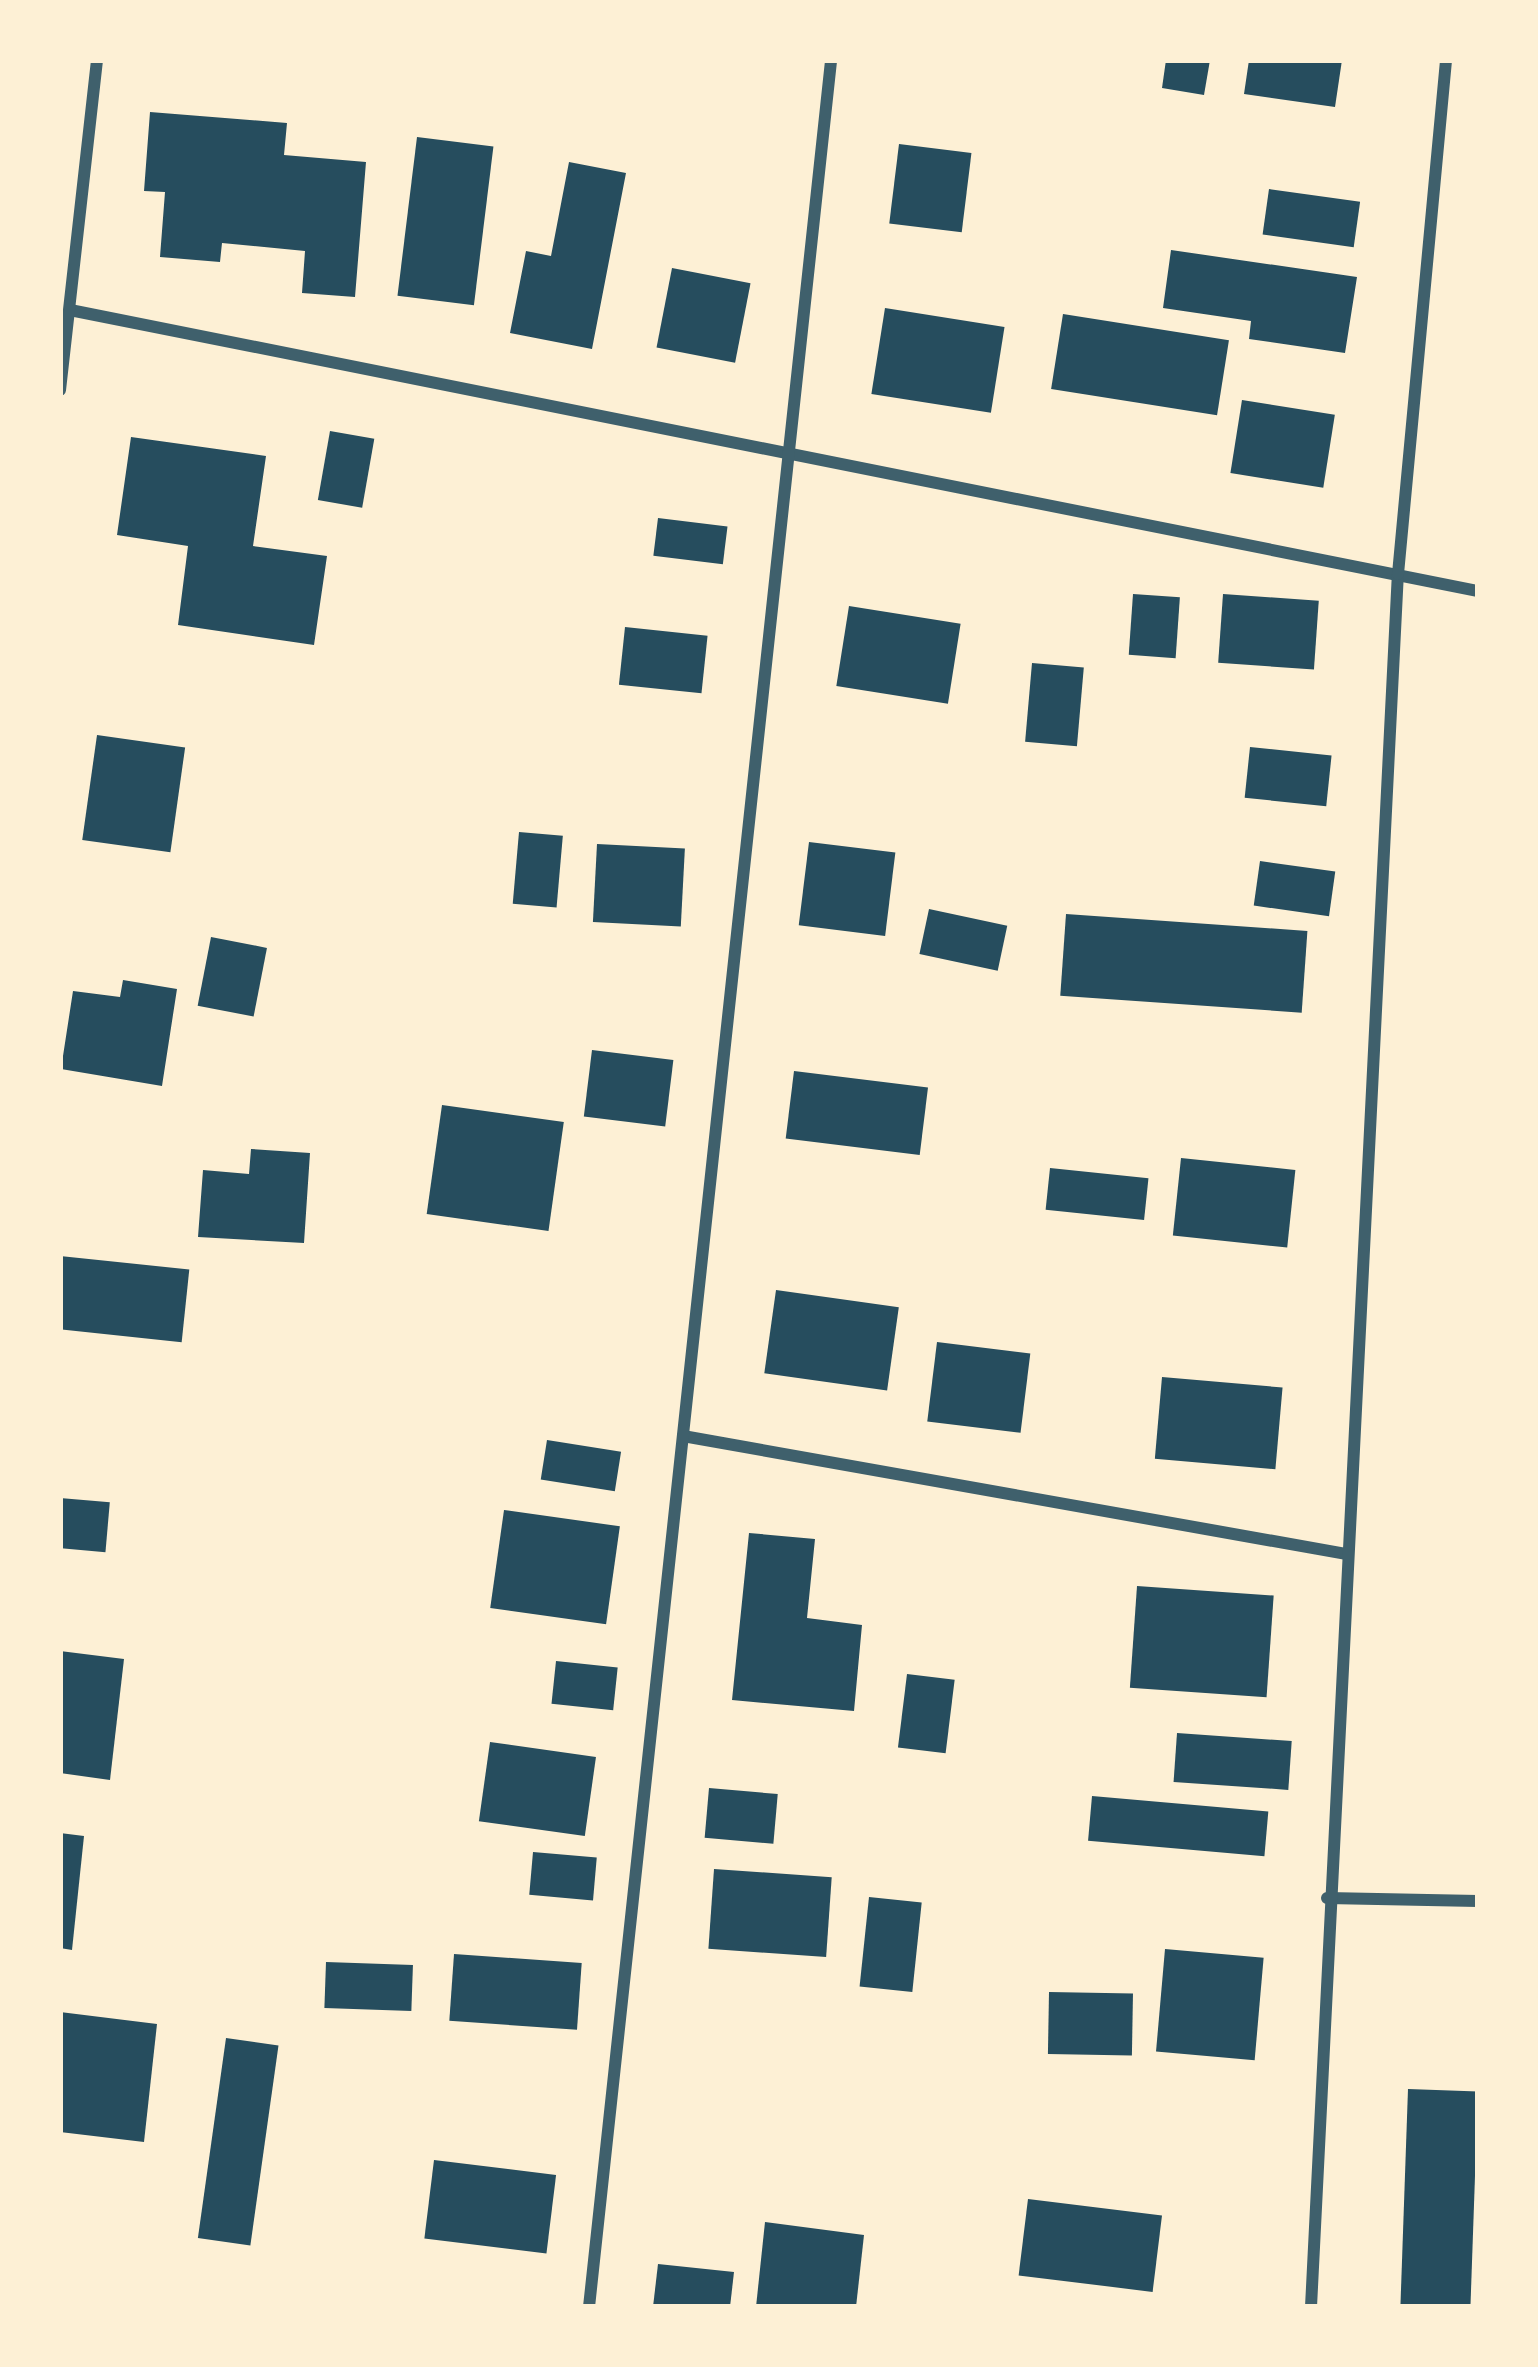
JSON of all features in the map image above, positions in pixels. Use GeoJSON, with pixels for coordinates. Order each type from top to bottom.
{"type":"FeatureCollection","features":[{"type":"Feature","properties":{"kind":"street"},"geometry":{"type":"LineString","coordinates":[[60,390],[97,60]]}},
{"type":"Feature","properties":{"kind":"street"},"geometry":{"type":"LineString","coordinates":[[589,2307],[831,60]]}},
{"type":"Feature","properties":{"kind":"street"},"geometry":{"type":"LineString","coordinates":[[1311,2307],[1398,574],[1446,60]]}},
{"type":"Feature","properties":{"kind":"street"},"geometry":{"type":"LineString","coordinates":[[70,310],[788,457],[1478,591]]}},
{"type":"Feature","properties":{"kind":"street"},"geometry":{"type":"LineString","coordinates":[[683,1436],[1346,1554]]}},
{"type":"Feature","properties":{"kind":"street"},"geometry":{"type":"LineString","coordinates":[[1328,1898],[1478,1901]]}},
{"type":"Feature","properties":{"kind":"building"},"geometry":{"type":"Polygon","coordinates":[[[1166,60],[1210,60],[1204,95],[1162,88],[1166,60]]]}},
{"type":"Feature","properties":{"kind":"building"},"geometry":{"type":"Polygon","coordinates":[[[1249,60],[1342,60],[1335,107],[1244,94],[1249,60]]]}},
{"type":"Feature","properties":{"kind":"building"},"geometry":{"type":"Polygon","coordinates":[[[150,112],[287,123],[284,155],[366,162],[355,297],[302,293],[305,251],[222,243],[220,262],[160,257],[165,192],[144,191],[150,112]]]}},
{"type":"Feature","properties":{"kind":"building"},"geometry":{"type":"Polygon","coordinates":[[[417,137],[493,146],[474,305],[398,296],[417,137]]]}},
{"type":"Feature","properties":{"kind":"building"},"geometry":{"type":"Polygon","coordinates":[[[899,144],[971,153],[962,232],[889,223],[899,144]]]}},
{"type":"Feature","properties":{"kind":"building"},"geometry":{"type":"Polygon","coordinates":[[[569,162],[626,173],[592,349],[510,333],[526,251],[551,256],[569,162]]]}},
{"type":"Feature","properties":{"kind":"building"},"geometry":{"type":"Polygon","coordinates":[[[1269,189],[1360,202],[1354,247],[1263,235],[1269,189]]]}},
{"type":"Feature","properties":{"kind":"building"},"geometry":{"type":"Polygon","coordinates":[[[1171,250],[1357,277],[1345,353],[1249,339],[1251,321],[1163,308],[1171,250]]]}},
{"type":"Feature","properties":{"kind":"building"},"geometry":{"type":"Polygon","coordinates":[[[672,268],[751,283],[735,363],[657,348],[672,268]]]}},
{"type":"Feature","properties":{"kind":"building"},"geometry":{"type":"Polygon","coordinates":[[[885,308],[1005,327],[991,413],[871,394],[885,308]]]}},
{"type":"Feature","properties":{"kind":"building"},"geometry":{"type":"Polygon","coordinates":[[[1063,314],[1229,340],[1217,415],[1051,389],[1063,314]]]}},
{"type":"Feature","properties":{"kind":"building"},"geometry":{"type":"Polygon","coordinates":[[[1242,400],[1335,415],[1323,488],[1230,473],[1242,400]]]}},
{"type":"Feature","properties":{"kind":"building"},"geometry":{"type":"Polygon","coordinates":[[[330,431],[374,439],[362,508],[318,500],[330,431]]]}},
{"type":"Feature","properties":{"kind":"building"},"geometry":{"type":"Polygon","coordinates":[[[131,437],[266,456],[253,546],[327,556],[314,645],[178,625],[188,546],[117,535],[131,437]]]}},
{"type":"Feature","properties":{"kind":"building"},"geometry":{"type":"Polygon","coordinates":[[[658,518],[727,527],[723,564],[653,556],[658,518]]]}},
{"type":"Feature","properties":{"kind":"building"},"geometry":{"type":"Polygon","coordinates":[[[1133,594],[1180,597],[1176,658],[1129,655],[1133,594]]]}},
{"type":"Feature","properties":{"kind":"building"},"geometry":{"type":"Polygon","coordinates":[[[1223,594],[1319,601],[1314,670],[1218,663],[1223,594]]]}},
{"type":"Feature","properties":{"kind":"building"},"geometry":{"type":"Polygon","coordinates":[[[849,606],[961,624],[948,704],[836,686],[849,606]]]}},
{"type":"Feature","properties":{"kind":"building"},"geometry":{"type":"Polygon","coordinates":[[[625,627],[708,636],[701,693],[619,685],[625,627]]]}},
{"type":"Feature","properties":{"kind":"building"},"geometry":{"type":"Polygon","coordinates":[[[1032,663],[1084,668],[1077,746],[1025,742],[1032,663]]]}},
{"type":"Feature","properties":{"kind":"building"},"geometry":{"type":"Polygon","coordinates":[[[97,735],[185,747],[170,852],[82,840],[97,735]]]}},
{"type":"Feature","properties":{"kind":"building"},"geometry":{"type":"Polygon","coordinates":[[[1250,747],[1332,756],[1326,806],[1245,798],[1250,747]]]}},
{"type":"Feature","properties":{"kind":"building"},"geometry":{"type":"Polygon","coordinates":[[[519,832],[563,836],[557,908],[513,904],[519,832]]]}},
{"type":"Feature","properties":{"kind":"building"},"geometry":{"type":"Polygon","coordinates":[[[809,842],[895,853],[885,936],[799,925],[809,842]]]}},
{"type":"Feature","properties":{"kind":"building"},"geometry":{"type":"Polygon","coordinates":[[[597,844],[685,849],[681,926],[593,922],[597,844]]]}},
{"type":"Feature","properties":{"kind":"building"},"geometry":{"type":"Polygon","coordinates":[[[1260,861],[1335,872],[1329,916],[1254,906],[1260,861]]]}},
{"type":"Feature","properties":{"kind":"building"},"geometry":{"type":"Polygon","coordinates":[[[929,909],[1007,926],[998,971],[919,954],[929,909]]]}},
{"type":"Feature","properties":{"kind":"building"},"geometry":{"type":"Polygon","coordinates":[[[1066,914],[1307,931],[1302,1013],[1060,996],[1066,914]]]}},
{"type":"Feature","properties":{"kind":"building"},"geometry":{"type":"Polygon","coordinates":[[[211,937],[267,948],[254,1017],[198,1006],[211,937]]]}},
{"type":"Feature","properties":{"kind":"building"},"geometry":{"type":"Polygon","coordinates":[[[123,980],[177,989],[162,1086],[61,1069],[73,991],[120,997],[123,980]]]}},
{"type":"Feature","properties":{"kind":"building"},"geometry":{"type":"Polygon","coordinates":[[[592,1050],[673,1060],[665,1126],[584,1117],[592,1050]]]}},
{"type":"Feature","properties":{"kind":"building"},"geometry":{"type":"Polygon","coordinates":[[[794,1071],[928,1087],[920,1155],[786,1138],[794,1071]]]}},
{"type":"Feature","properties":{"kind":"building"},"geometry":{"type":"Polygon","coordinates":[[[442,1105],[564,1122],[548,1231],[427,1214],[442,1105]]]}},
{"type":"Feature","properties":{"kind":"building"},"geometry":{"type":"Polygon","coordinates":[[[251,1149],[310,1153],[304,1243],[198,1237],[203,1170],[249,1174],[251,1149]]]}},
{"type":"Feature","properties":{"kind":"building"},"geometry":{"type":"Polygon","coordinates":[[[1181,1158],[1295,1170],[1287,1248],[1173,1236],[1181,1158]]]}},
{"type":"Feature","properties":{"kind":"building"},"geometry":{"type":"Polygon","coordinates":[[[1050,1168],[1148,1178],[1144,1220],[1046,1210],[1050,1168]]]}},
{"type":"Feature","properties":{"kind":"building"},"geometry":{"type":"Polygon","coordinates":[[[60,1256],[189,1270],[182,1342],[60,1329],[60,1256]]]}},
{"type":"Feature","properties":{"kind":"building"},"geometry":{"type":"Polygon","coordinates":[[[776,1290],[899,1307],[887,1390],[764,1373],[776,1290]]]}},
{"type":"Feature","properties":{"kind":"building"},"geometry":{"type":"Polygon","coordinates":[[[937,1342],[1030,1353],[1021,1433],[927,1421],[937,1342]]]}},
{"type":"Feature","properties":{"kind":"building"},"geometry":{"type":"Polygon","coordinates":[[[1162,1377],[1283,1388],[1275,1469],[1155,1459],[1162,1377]]]}},
{"type":"Feature","properties":{"kind":"building"},"geometry":{"type":"Polygon","coordinates":[[[547,1440],[621,1452],[615,1491],[541,1480],[547,1440]]]}},
{"type":"Feature","properties":{"kind":"building"},"geometry":{"type":"Polygon","coordinates":[[[60,1498],[110,1502],[105,1552],[60,1548],[60,1498]]]}},
{"type":"Feature","properties":{"kind":"building"},"geometry":{"type":"Polygon","coordinates":[[[504,1510],[620,1526],[606,1624],[490,1608],[504,1510]]]}},
{"type":"Feature","properties":{"kind":"building"},"geometry":{"type":"Polygon","coordinates":[[[749,1533],[815,1539],[807,1618],[862,1625],[854,1711],[732,1700],[749,1533]]]}},
{"type":"Feature","properties":{"kind":"building"},"geometry":{"type":"Polygon","coordinates":[[[1137,1586],[1274,1596],[1267,1697],[1130,1688],[1137,1586]]]}},
{"type":"Feature","properties":{"kind":"building"},"geometry":{"type":"Polygon","coordinates":[[[60,1651],[124,1659],[110,1780],[60,1773],[60,1651]]]}},
{"type":"Feature","properties":{"kind":"building"},"geometry":{"type":"Polygon","coordinates":[[[556,1661],[618,1667],[613,1710],[552,1704],[556,1661]]]}},
{"type":"Feature","properties":{"kind":"building"},"geometry":{"type":"Polygon","coordinates":[[[907,1674],[955,1680],[946,1753],[898,1747],[907,1674]]]}},
{"type":"Feature","properties":{"kind":"building"},"geometry":{"type":"Polygon","coordinates":[[[1177,1733],[1292,1741],[1288,1790],[1174,1782],[1177,1733]]]}},
{"type":"Feature","properties":{"kind":"building"},"geometry":{"type":"Polygon","coordinates":[[[490,1742],[596,1757],[585,1836],[479,1821],[490,1742]]]}},
{"type":"Feature","properties":{"kind":"building"},"geometry":{"type":"Polygon","coordinates":[[[709,1788],[778,1794],[773,1844],[705,1838],[709,1788]]]}},
{"type":"Feature","properties":{"kind":"building"},"geometry":{"type":"Polygon","coordinates":[[[1092,1796],[1268,1811],[1264,1856],[1088,1841],[1092,1796]]]}},
{"type":"Feature","properties":{"kind":"building"},"geometry":{"type":"Polygon","coordinates":[[[60,1833],[84,1836],[72,1950],[60,1948],[60,1833]]]}},
{"type":"Feature","properties":{"kind":"building"},"geometry":{"type":"Polygon","coordinates":[[[533,1852],[597,1858],[593,1900],[529,1895],[533,1852]]]}},
{"type":"Feature","properties":{"kind":"building"},"geometry":{"type":"Polygon","coordinates":[[[714,1869],[832,1877],[826,1957],[708,1949],[714,1869]]]}},
{"type":"Feature","properties":{"kind":"building"},"geometry":{"type":"Polygon","coordinates":[[[869,1897],[922,1903],[912,1992],[860,1987],[869,1897]]]}},
{"type":"Feature","properties":{"kind":"building"},"geometry":{"type":"Polygon","coordinates":[[[1165,1949],[1264,1958],[1255,2060],[1156,2052],[1165,1949]]]}},
{"type":"Feature","properties":{"kind":"building"},"geometry":{"type":"Polygon","coordinates":[[[454,1954],[582,1963],[577,2030],[449,2021],[454,1954]]]}},
{"type":"Feature","properties":{"kind":"building"},"geometry":{"type":"Polygon","coordinates":[[[326,1962],[413,1965],[411,2011],[324,2008],[326,1962]]]}},
{"type":"Feature","properties":{"kind":"building"},"geometry":{"type":"Polygon","coordinates":[[[1049,1992],[1133,1993],[1132,2055],[1048,2054],[1049,1992]]]}},
{"type":"Feature","properties":{"kind":"building"},"geometry":{"type":"Polygon","coordinates":[[[60,2012],[157,2024],[144,2142],[60,2132],[60,2012]]]}},
{"type":"Feature","properties":{"kind":"building"},"geometry":{"type":"Polygon","coordinates":[[[226,2038],[278,2045],[250,2245],[198,2238],[226,2038]]]}},
{"type":"Feature","properties":{"kind":"building"},"geometry":{"type":"Polygon","coordinates":[[[1408,2089],[1478,2091],[1470,2307],[1400,2307],[1408,2089]]]}},
{"type":"Feature","properties":{"kind":"building"},"geometry":{"type":"Polygon","coordinates":[[[434,2160],[556,2175],[546,2253],[424,2238],[434,2160]]]}},
{"type":"Feature","properties":{"kind":"building"},"geometry":{"type":"Polygon","coordinates":[[[1028,2199],[1162,2215],[1153,2292],[1019,2275],[1028,2199]]]}},
{"type":"Feature","properties":{"kind":"building"},"geometry":{"type":"Polygon","coordinates":[[[765,2222],[864,2235],[856,2307],[756,2307],[765,2222]]]}},
{"type":"Feature","properties":{"kind":"building"},"geometry":{"type":"Polygon","coordinates":[[[658,2264],[734,2272],[730,2307],[653,2307],[658,2264]]]}}]}
